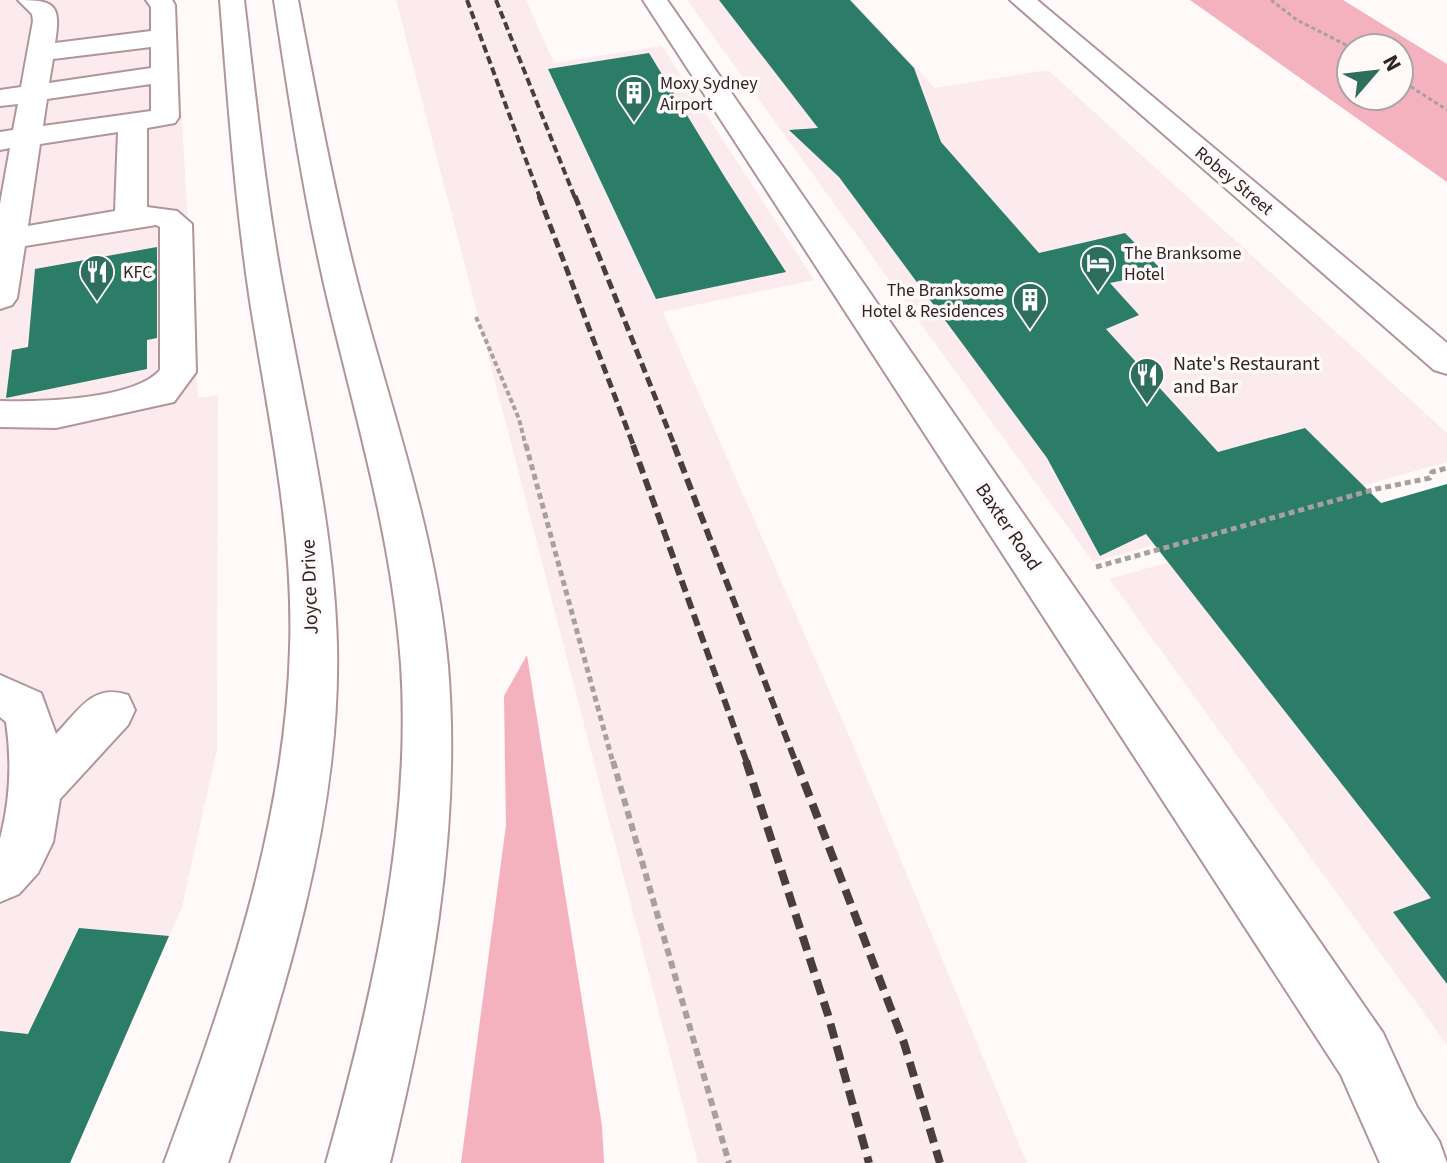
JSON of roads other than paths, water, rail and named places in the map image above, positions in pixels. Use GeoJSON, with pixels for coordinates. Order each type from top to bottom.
{"type":"FeatureCollection","features":[{"type":"Feature","properties":{"kind":"main road"},"geometry":{"type":"LineString","coordinates":[[0,298],[13,139],[34,93],[46,21],[44,11],[30,0]]}},
{"type":"Feature","properties":{"kind":"main road"},"geometry":{"type":"LineString","coordinates":[[13,139],[165,117],[165,37],[163,5],[158,0]]}},
{"type":"Feature","properties":{"kind":"main road","name":"Joyce Drive"},"geometry":{"type":"LineString","coordinates":[[196,1163],[241,1037],[277,906],[299,800],[311,706],[309,541],[258,241],[232,0]]}},
{"type":"Feature","properties":{"kind":"main road"},"geometry":{"type":"LineString","coordinates":[[286,0],[324,214],[403,526],[417,595],[424,671],[418,872],[400,992],[358,1163]]}},
{"type":"Feature","properties":{"kind":"main road","name":"Baxter Road"},"geometry":{"type":"LineString","coordinates":[[655,0],[1362,1054],[1395,1129],[1417,1163]]}},
{"type":"Feature","properties":{"kind":"main road","name":"Robey Street"},"geometry":{"type":"LineString","coordinates":[[1022,0],[1447,362]]}},
{"type":"Feature","properties":{"kind":"main road"},"geometry":{"type":"LineString","coordinates":[[41,53],[165,37]]}},
{"type":"Feature","properties":{"kind":"main road"},"geometry":{"type":"LineString","coordinates":[[0,98],[165,74]]}},
{"type":"Feature","properties":{"kind":"main road"},"geometry":{"type":"LineString","coordinates":[[131,218],[133,122]]}},
{"type":"Feature","properties":{"kind":"main road"},"geometry":{"type":"LineString","coordinates":[[0,414],[56,415],[161,393],[178,372],[176,224],[157,215],[5,239]]}},
{"type":"Feature","properties":{"kind":"main road"},"geometry":{"type":"LineString","coordinates":[[0,695],[24,707],[30,720],[34,791],[33,820],[27,843],[0,876]]}},
{"type":"Feature","properties":{"kind":"main road"},"geometry":{"type":"LineString","coordinates":[[34,791],[111,710]]}},
{"type":"Feature","properties":{"kind":"railway"},"geometry":{"type":"LineString","coordinates":[[467,0],[540,198]]}},
{"type":"Feature","properties":{"kind":"railway"},"geometry":{"type":"LineString","coordinates":[[496,0],[575,198]]}},
{"type":"Feature","properties":{"kind":"railway"},"geometry":{"type":"LineString","coordinates":[[539,196],[634,447]]}},
{"type":"Feature","properties":{"kind":"railway"},"geometry":{"type":"LineString","coordinates":[[575,196],[675,447]]}},
{"type":"Feature","properties":{"kind":"railway"},"geometry":{"type":"LineString","coordinates":[[633,445],[747,763]]}},
{"type":"Feature","properties":{"kind":"railway"},"geometry":{"type":"LineString","coordinates":[[674,445],[796,763]]}},
{"type":"Feature","properties":{"kind":"railway"},"geometry":{"type":"LineString","coordinates":[[746,761],[828,1015],[869,1163]]}},
{"type":"Feature","properties":{"kind":"railway"},"geometry":{"type":"LineString","coordinates":[[796,761],[904,1043],[940,1163]]}},
{"type":"Feature","properties":{"kind":"place","name":"Moxy Sydney Airport"},"geometry":{"type":"Point","coordinates":[634,124]}},
{"type":"Feature","properties":{"kind":"place","name":"The Branksome Hotel"},"geometry":{"type":"Point","coordinates":[1098,294]}},
{"type":"Feature","properties":{"kind":"place","name":"KFC"},"geometry":{"type":"Point","coordinates":[97,303]}},
{"type":"Feature","properties":{"kind":"place","name":"The Branksome Hotel & Residences"},"geometry":{"type":"Point","coordinates":[1030,331]}},
{"type":"Feature","properties":{"kind":"place","name":"Nate's Restaurant and Bar"},"geometry":{"type":"Point","coordinates":[1147,406]}}]}
